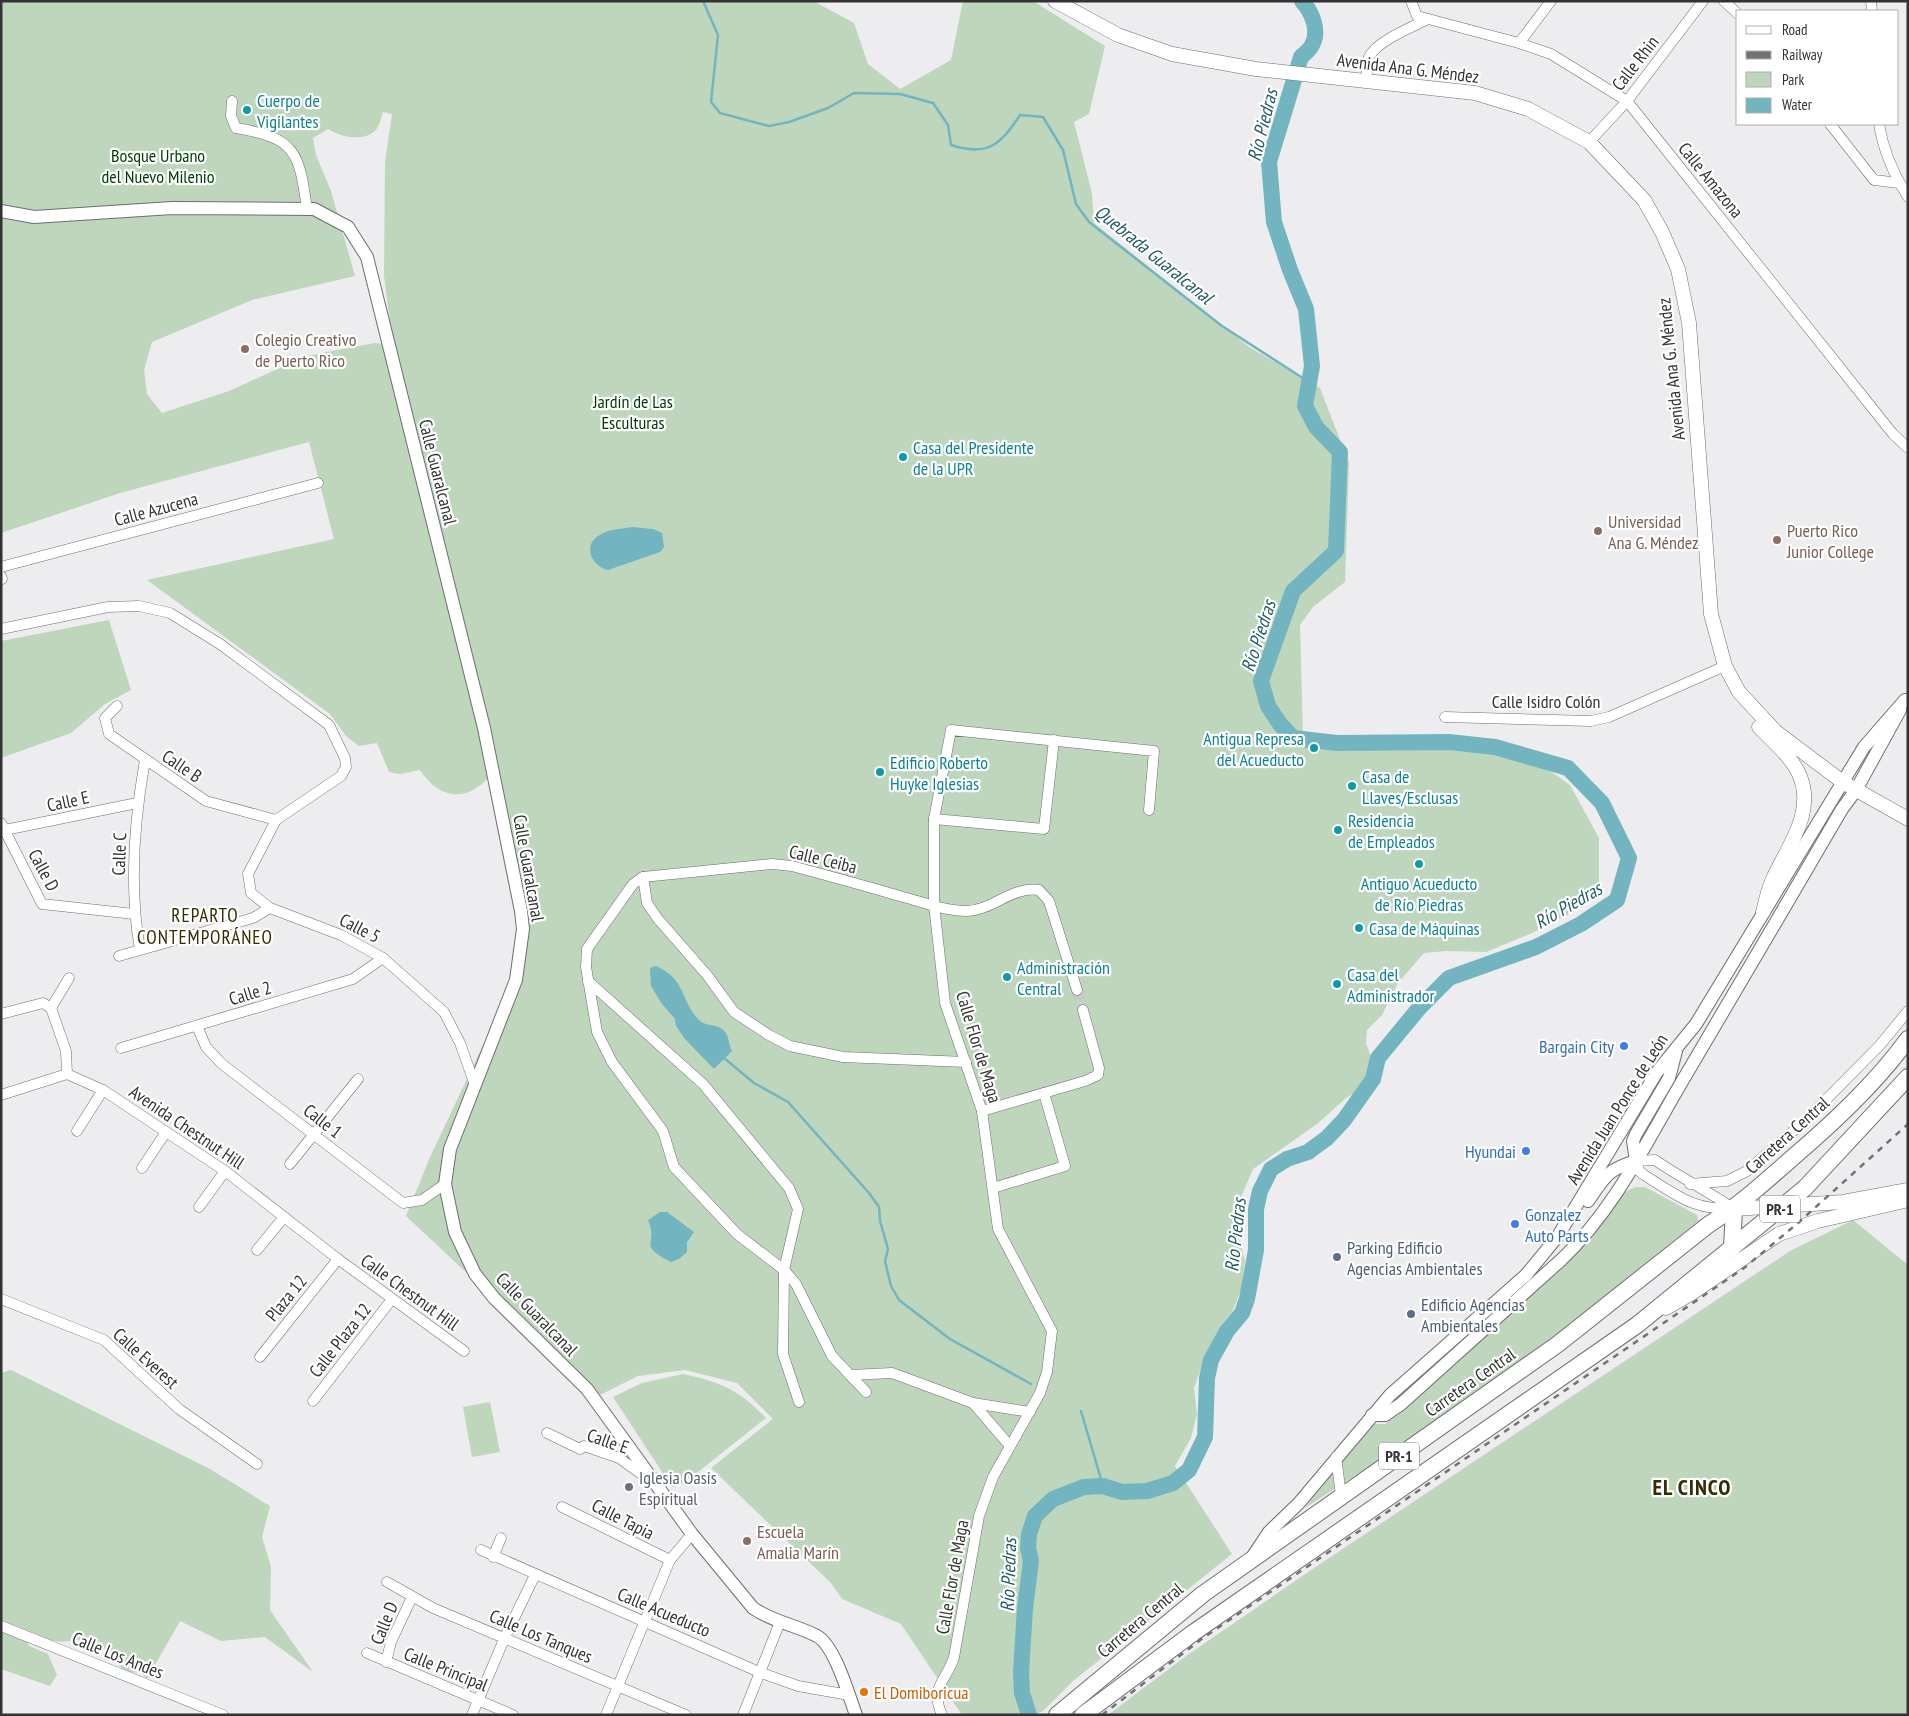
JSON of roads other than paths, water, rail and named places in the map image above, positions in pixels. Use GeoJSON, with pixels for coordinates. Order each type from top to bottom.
{"type":"FeatureCollection","features":[{"type":"Feature","properties":{"kind":"highway","name":"Carretera Central"},"geometry":{"type":"LineString","coordinates":[[1062,1710],[1203,1594],[1558,1344],[1708,1225],[1734,1209],[1828,1126],[1858,1096],[1908,1039]]}},
{"type":"Feature","properties":{"kind":"highway","name":"PR-1"},"geometry":{"type":"LineString","coordinates":[[1083,1715],[1193,1633],[1637,1325],[1784,1206],[1836,1156],[1908,1077]]}},
{"type":"Feature","properties":{"kind":"highway"},"geometry":{"type":"LineString","coordinates":[[1732,1248],[1734,1209]]}},
{"type":"Feature","properties":{"kind":"main road","name":"Avenida Ana G. Méndez"},"geometry":{"type":"LineString","coordinates":[[1055,1],[1118,35],[1172,54],[1256,69],[1475,93],[1528,109],[1589,142],[1644,200],[1662,232],[1678,269],[1689,323],[1711,614],[1725,666],[1739,692],[1775,731],[1844,783],[1908,819]]}},
{"type":"Feature","properties":{"kind":"main road"},"geometry":{"type":"LineString","coordinates":[[1739,692],[1743,708],[1796,769],[1804,792],[1805,806],[1798,832],[1772,881],[1764,912]]}},
{"type":"Feature","properties":{"kind":"main road"},"geometry":{"type":"LineString","coordinates":[[1734,1209],[1843,1202],[1908,1190]]}},
{"type":"Feature","properties":{"kind":"main road"},"geometry":{"type":"LineString","coordinates":[[1637,1325],[1692,1293],[1779,1234],[1818,1221],[1908,1200]]}},
{"type":"Feature","properties":{"kind":"street"},"geometry":{"type":"LineString","coordinates":[[1411,1],[1417,16],[1428,19]]}},
{"type":"Feature","properties":{"kind":"street"},"geometry":{"type":"LineString","coordinates":[[1519,43],[1551,1]]}},
{"type":"Feature","properties":{"kind":"street","name":"Calle Rhin"},"geometry":{"type":"LineString","coordinates":[[1589,142],[1627,101],[1703,1]]}},
{"type":"Feature","properties":{"kind":"street"},"geometry":{"type":"LineString","coordinates":[[1724,1],[1736,12]]}},
{"type":"Feature","properties":{"kind":"street"},"geometry":{"type":"LineString","coordinates":[[1367,81],[1368,59],[1374,51],[1394,37],[1428,19]]}},
{"type":"Feature","properties":{"kind":"street","name":"Calle Amazona"},"geometry":{"type":"LineString","coordinates":[[1428,19],[1519,43],[1551,54],[1627,101],[1893,434],[1908,448]]}},
{"type":"Feature","properties":{"kind":"street"},"geometry":{"type":"LineString","coordinates":[[232,101],[231,116],[236,128],[262,132],[282,141],[292,150],[301,167],[307,209]]}},
{"type":"Feature","properties":{"kind":"street"},"geometry":{"type":"LineString","coordinates":[[1831,125],[1874,180],[1899,183]]}},
{"type":"Feature","properties":{"kind":"street"},"geometry":{"type":"LineString","coordinates":[[1879,125],[1881,139],[1899,183],[1908,196]]}},
{"type":"Feature","properties":{"kind":"street","name":"Calle Guaralcanal"},"geometry":{"type":"LineString","coordinates":[[1,211],[34,217],[172,208],[307,209],[331,217],[348,227],[367,257],[484,728],[521,911],[522,951],[516,980],[450,1149],[445,1184],[455,1232],[475,1274],[494,1298],[587,1389],[692,1534],[753,1608],[766,1617],[819,1637],[830,1651],[843,1695],[856,1715]]}},
{"type":"Feature","properties":{"kind":"street","name":"Calle Azucena"},"geometry":{"type":"LineString","coordinates":[[1,567],[318,483]]}},
{"type":"Feature","properties":{"kind":"street"},"geometry":{"type":"LineString","coordinates":[[1,629],[108,607],[139,606],[170,613],[220,644],[328,725],[345,758],[346,767],[341,776],[276,820]]}},
{"type":"Feature","properties":{"kind":"street","name":"Calle Isidro Colón"},"geometry":{"type":"LineString","coordinates":[[1445,717],[1591,720],[1609,717],[1725,666]]}},
{"type":"Feature","properties":{"kind":"street","name":"Avenida Juan Ponce de León"},"geometry":{"type":"LineString","coordinates":[[1250,1560],[1269,1532],[1300,1503],[1336,1457],[1390,1394],[1526,1275],[1558,1236],[1656,1072],[1696,1024],[1832,797],[1844,783],[1864,747],[1906,697]]}},
{"type":"Feature","properties":{"kind":"street","name":"Avenida Juan Ponce de León"},"geometry":{"type":"LineString","coordinates":[[1372,1414],[1385,1415],[1401,1404],[1574,1248],[1608,1205],[1713,1033],[1842,810],[1856,790],[1906,697]]}},
{"type":"Feature","properties":{"kind":"street","name":"Calle B"},"geometry":{"type":"LineString","coordinates":[[117,706],[105,718],[109,734],[145,760],[206,801],[276,820]]}},
{"type":"Feature","properties":{"kind":"street","name":"Calle Flor de Maga"},"geometry":{"type":"LineString","coordinates":[[942,1715],[936,1696],[940,1682],[951,1666],[954,1657],[979,1516],[993,1477],[1030,1412],[1047,1372],[1052,1331],[998,1229],[982,1111],[945,1003],[934,905],[934,819],[951,730],[1054,740]]}},
{"type":"Feature","properties":{"kind":"street"},"geometry":{"type":"LineString","coordinates":[[934,819],[1044,829],[1054,740],[1154,751],[1149,810]]}},
{"type":"Feature","properties":{"kind":"street","name":"Calle C"},"geometry":{"type":"LineString","coordinates":[[140,949],[134,914],[137,803],[145,760]]}},
{"type":"Feature","properties":{"kind":"street","name":"Avenida Juan Ponce de León"},"geometry":{"type":"LineString","coordinates":[[1842,810],[1846,794],[1844,783]]}},
{"type":"Feature","properties":{"kind":"street","name":"Calle E"},"geometry":{"type":"LineString","coordinates":[[3,827],[137,803]]}},
{"type":"Feature","properties":{"kind":"street","name":"Calle 5"},"geometry":{"type":"LineString","coordinates":[[276,820],[248,874],[251,893],[270,908],[341,935],[383,958],[444,1012],[460,1043],[475,1085]]}},
{"type":"Feature","properties":{"kind":"street","name":"Calle D"},"geometry":{"type":"LineString","coordinates":[[3,827],[42,904],[134,914]]}},
{"type":"Feature","properties":{"kind":"street","name":"Calle Ceiba"},"geometry":{"type":"LineString","coordinates":[[643,877],[772,864],[792,866],[934,905],[970,911],[1003,900],[1016,891],[1038,890],[1049,901],[1077,990]]}},
{"type":"Feature","properties":{"kind":"street"},"geometry":{"type":"LineString","coordinates":[[866,1392],[832,1356],[796,1284],[784,1270],[737,1234],[674,1166],[662,1131],[612,1062],[597,1032],[586,967],[587,949],[633,884],[643,877],[647,903],[658,919],[707,975],[734,1012],[769,1035],[790,1046],[843,1057],[966,1062]]}},
{"type":"Feature","properties":{"kind":"street"},"geometry":{"type":"LineString","coordinates":[[119,956],[253,918],[270,908]]}},
{"type":"Feature","properties":{"kind":"street","name":"Calle 2"},"geometry":{"type":"LineString","coordinates":[[121,1048],[353,979],[383,958]]}},
{"type":"Feature","properties":{"kind":"street"},"geometry":{"type":"LineString","coordinates":[[51,1008],[69,978]]}},
{"type":"Feature","properties":{"kind":"street"},"geometry":{"type":"LineString","coordinates":[[588,981],[703,1084],[789,1188],[798,1209],[784,1270],[783,1354],[799,1402]]}},
{"type":"Feature","properties":{"kind":"street"},"geometry":{"type":"LineString","coordinates":[[1,1014],[43,1003],[51,1008],[66,1051],[67,1074],[1,1095]]}},
{"type":"Feature","properties":{"kind":"street"},"geometry":{"type":"LineString","coordinates":[[982,1111],[1085,1081],[1098,1075],[1099,1068],[1083,1010]]}},
{"type":"Feature","properties":{"kind":"street"},"geometry":{"type":"LineString","coordinates":[[1690,1184],[1727,1180],[1747,1171],[1800,1126],[1880,1046],[1908,1011]]}},
{"type":"Feature","properties":{"kind":"street","name":"Calle 1"},"geometry":{"type":"LineString","coordinates":[[197,1026],[206,1047],[222,1064],[403,1203],[422,1200],[445,1184]]}},
{"type":"Feature","properties":{"kind":"street"},"geometry":{"type":"LineString","coordinates":[[1678,1044],[1669,1078],[1633,1141],[1639,1171],[1690,1204],[1712,1209],[1734,1209]]}},
{"type":"Feature","properties":{"kind":"street","name":"Avenida Chestnut Hill"},"geometry":{"type":"LineString","coordinates":[[67,1074],[104,1090],[225,1171],[338,1259]]}},
{"type":"Feature","properties":{"kind":"street"},"geometry":{"type":"LineString","coordinates":[[290,1164],[358,1079]]}},
{"type":"Feature","properties":{"kind":"street"},"geometry":{"type":"LineString","coordinates":[[77,1131],[104,1090]]}},
{"type":"Feature","properties":{"kind":"street"},"geometry":{"type":"LineString","coordinates":[[993,1188],[1065,1166],[1044,1093]]}},
{"type":"Feature","properties":{"kind":"street"},"geometry":{"type":"LineString","coordinates":[[142,1168],[166,1132]]}},
{"type":"Feature","properties":{"kind":"street"},"geometry":{"type":"LineString","coordinates":[[1558,1236],[1569,1226],[1614,1167],[1636,1161],[1655,1160],[1690,1184],[1712,1194],[1734,1209]]}},
{"type":"Feature","properties":{"kind":"street"},"geometry":{"type":"LineString","coordinates":[[199,1207],[225,1171]]}},
{"type":"Feature","properties":{"kind":"street"},"geometry":{"type":"LineString","coordinates":[[257,1250],[284,1217]]}},
{"type":"Feature","properties":{"kind":"street","name":"Calle Chestnut Hill"},"geometry":{"type":"LineString","coordinates":[[338,1259],[464,1351]]}},
{"type":"Feature","properties":{"kind":"street","name":"Plaza 12"},"geometry":{"type":"LineString","coordinates":[[260,1357],[338,1259]]}},
{"type":"Feature","properties":{"kind":"street","name":"Calle Everest"},"geometry":{"type":"LineString","coordinates":[[1,1299],[104,1340],[179,1409],[257,1464]]}},
{"type":"Feature","properties":{"kind":"street","name":"Calle Plaza 12"},"geometry":{"type":"LineString","coordinates":[[314,1400],[392,1300]]}},
{"type":"Feature","properties":{"kind":"street"},"geometry":{"type":"LineString","coordinates":[[850,1375],[892,1373],[973,1403],[1030,1412]]}},
{"type":"Feature","properties":{"kind":"street"},"geometry":{"type":"LineString","coordinates":[[973,1403],[1010,1446]]}},
{"type":"Feature","properties":{"kind":"street","name":"Calle E"},"geometry":{"type":"LineString","coordinates":[[547,1433],[580,1449],[584,1446],[619,1458],[656,1484]]}},
{"type":"Feature","properties":{"kind":"street"},"geometry":{"type":"LineString","coordinates":[[1336,1457],[1341,1495]]}},
{"type":"Feature","properties":{"kind":"street","name":"Calle Tapia"},"geometry":{"type":"LineString","coordinates":[[562,1507],[670,1560]]}},
{"type":"Feature","properties":{"kind":"street"},"geometry":{"type":"LineString","coordinates":[[606,1715],[670,1560],[692,1534]]}},
{"type":"Feature","properties":{"kind":"street"},"geometry":{"type":"LineString","coordinates":[[493,1557],[502,1538]]}},
{"type":"Feature","properties":{"kind":"street","name":"Calle Acueducto"},"geometry":{"type":"LineString","coordinates":[[481,1550],[493,1557],[759,1672],[798,1686],[843,1695]]}},
{"type":"Feature","properties":{"kind":"street"},"geometry":{"type":"LineString","coordinates":[[472,1715],[505,1637],[535,1575]]}},
{"type":"Feature","properties":{"kind":"street","name":"Calle Los Tanques"},"geometry":{"type":"LineString","coordinates":[[387,1582],[412,1597],[457,1618],[686,1715]]}},
{"type":"Feature","properties":{"kind":"street","name":"Calle D"},"geometry":{"type":"LineString","coordinates":[[386,1662],[391,1642],[412,1597]]}},
{"type":"Feature","properties":{"kind":"street"},"geometry":{"type":"LineString","coordinates":[[742,1715],[780,1622]]}},
{"type":"Feature","properties":{"kind":"street","name":"Calle Los Andes"},"geometry":{"type":"LineString","coordinates":[[1,1626],[206,1712],[224,1715]]}},
{"type":"Feature","properties":{"kind":"street","name":"Calle Principal"},"geometry":{"type":"LineString","coordinates":[[367,1653],[513,1715]]}},
{"type":"Feature","properties":{"kind":"water"},"geometry":{"type":"Polygon","coordinates":[[[632,527],[653,529],[662,533],[664,547],[660,552],[608,570],[602,568],[593,560],[590,549],[594,539],[607,532],[632,527]]]}},
{"type":"Feature","properties":{"kind":"water"},"geometry":{"type":"Polygon","coordinates":[[[656,966],[673,977],[688,1005],[699,1020],[705,1024],[720,1027],[726,1033],[732,1051],[714,1069],[685,1039],[676,1026],[675,1019],[662,1004],[651,986],[650,968],[656,966]]]}},
{"type":"Feature","properties":{"kind":"water"},"geometry":{"type":"Polygon","coordinates":[[[660,1212],[667,1212],[694,1232],[687,1242],[687,1252],[679,1259],[671,1262],[654,1251],[650,1244],[651,1228],[648,1220],[660,1212]]]}},
{"type":"Feature","properties":{"kind":"waterway","name":"Quebrada Guaralcanal"},"geometry":{"type":"LineString","coordinates":[[703,1],[718,35],[711,102],[720,113],[769,126],[789,122],[828,108],[854,93],[900,94],[933,103],[948,125],[951,145],[975,150],[984,149],[999,141],[1020,115],[1043,117],[1063,150],[1076,204],[1089,222],[1222,326],[1309,382]]}},
{"type":"Feature","properties":{"kind":"waterway","name":"Río Piedras"},"geometry":{"type":"LineString","coordinates":[[1029,1715],[1022,1693],[1021,1672],[1025,1608],[1031,1561],[1028,1548],[1029,1534],[1035,1516],[1053,1499],[1084,1487],[1103,1486],[1122,1492],[1147,1491],[1173,1483],[1189,1470],[1205,1437],[1207,1378],[1211,1360],[1227,1331],[1242,1313],[1247,1299],[1256,1250],[1256,1209],[1260,1191],[1271,1169],[1287,1159],[1308,1152],[1327,1138],[1344,1120],[1373,1079],[1378,1058],[1420,1007],[1449,978],[1536,947],[1581,924],[1617,900],[1629,858],[1602,803],[1568,768],[1495,747],[1449,742],[1337,743],[1293,738],[1280,724],[1268,706],[1261,681],[1293,591],[1336,551],[1340,452],[1316,427],[1305,406],[1312,366],[1306,309],[1290,270],[1274,222],[1269,162],[1301,57],[1310,49],[1314,40],[1314,22],[1302,1]]}},
{"type":"Feature","properties":{"kind":"waterway"},"geometry":{"type":"LineString","coordinates":[[724,1058],[754,1083],[788,1102],[869,1193],[879,1207],[880,1221],[888,1249],[885,1261],[891,1286],[899,1300],[950,1339],[1031,1384]]}},
{"type":"Feature","properties":{"kind":"waterway"},"geometry":{"type":"LineString","coordinates":[[1081,1411],[1103,1486]]}},
{"type":"Feature","properties":{"kind":"tunnel"},"geometry":{"type":"LineString","coordinates":[[1077,990],[1083,1010]]}},
{"type":"Feature","properties":{"kind":"railway"},"geometry":{"type":"LineString","coordinates":[[1102,1715],[1203,1638],[1744,1268],[1798,1223],[1908,1124]]}},
{"type":"Feature","properties":{"kind":"place","name":"Cuerpo de Vigilantes"},"geometry":{"type":"Point","coordinates":[247,110]}},
{"type":"Feature","properties":{"kind":"place","name":"Colegio Creativo de Puerto Rico"},"geometry":{"type":"Point","coordinates":[245,349]}},
{"type":"Feature","properties":{"kind":"place","name":"Casa del Presidente de la UPR"},"geometry":{"type":"Point","coordinates":[903,457]}},
{"type":"Feature","properties":{"kind":"place","name":"Universidad Ana G. Méndez"},"geometry":{"type":"Point","coordinates":[1598,531]}},
{"type":"Feature","properties":{"kind":"place","name":"Puerto Rico Junior College"},"geometry":{"type":"Point","coordinates":[1777,540]}},
{"type":"Feature","properties":{"kind":"place","name":"Antigua Represa del Acueducto"},"geometry":{"type":"Point","coordinates":[1314,748]}},
{"type":"Feature","properties":{"kind":"place","name":"Edificio Roberto Huyke Iglesias"},"geometry":{"type":"Point","coordinates":[880,772]}},
{"type":"Feature","properties":{"kind":"place","name":"Casa de Llaves/Esclusas"},"geometry":{"type":"Point","coordinates":[1352,786]}},
{"type":"Feature","properties":{"kind":"place","name":"Residencia de Empleados"},"geometry":{"type":"Point","coordinates":[1338,830]}},
{"type":"Feature","properties":{"kind":"place","name":"Antiguo Acueducto de Río Piedras"},"geometry":{"type":"Point","coordinates":[1419,864]}},
{"type":"Feature","properties":{"kind":"place","name":"Casa de Máquinas"},"geometry":{"type":"Point","coordinates":[1359,928]}},
{"type":"Feature","properties":{"kind":"place","name":"Administración Central"},"geometry":{"type":"Point","coordinates":[1007,977]}},
{"type":"Feature","properties":{"kind":"place","name":"Casa del Administrador"},"geometry":{"type":"Point","coordinates":[1337,984]}},
{"type":"Feature","properties":{"kind":"place","name":"Bargain City"},"geometry":{"type":"Point","coordinates":[1624,1046]}},
{"type":"Feature","properties":{"kind":"place","name":"Hyundai"},"geometry":{"type":"Point","coordinates":[1526,1151]}},
{"type":"Feature","properties":{"kind":"place","name":"Gonzalez Auto Parts"},"geometry":{"type":"Point","coordinates":[1515,1224]}},
{"type":"Feature","properties":{"kind":"place","name":"Parking Edificio Agencias Ambientales"},"geometry":{"type":"Point","coordinates":[1337,1257]}},
{"type":"Feature","properties":{"kind":"place","name":"Edificio Agencias Ambientales"},"geometry":{"type":"Point","coordinates":[1411,1314]}},
{"type":"Feature","properties":{"kind":"place","name":"Iglesia Oasis Espiritual"},"geometry":{"type":"Point","coordinates":[629,1487]}},
{"type":"Feature","properties":{"kind":"place","name":"Escuela Amalia Marín"},"geometry":{"type":"Point","coordinates":[747,1541]}},
{"type":"Feature","properties":{"kind":"place","name":"El Domiboricua"},"geometry":{"type":"Point","coordinates":[864,1692]}},
{"type":"Feature","properties":{"kind":"district","name":"REPARTO CONTEMPORÁNEO"},"geometry":{"type":"Point","coordinates":[205,926]}},
{"type":"Feature","properties":{"kind":"district","name":"EL CINCO"},"geometry":{"type":"Point","coordinates":[1692,1487]}},
{"type":"Feature","properties":{"kind":"park label","name":"Bosque Urbano del Nuevo Milenio"},"geometry":{"type":"Point","coordinates":[158,165]}},
{"type":"Feature","properties":{"kind":"park label","name":"Jardín de Las Esculturas"},"geometry":{"type":"Point","coordinates":[633,411]}}]}
